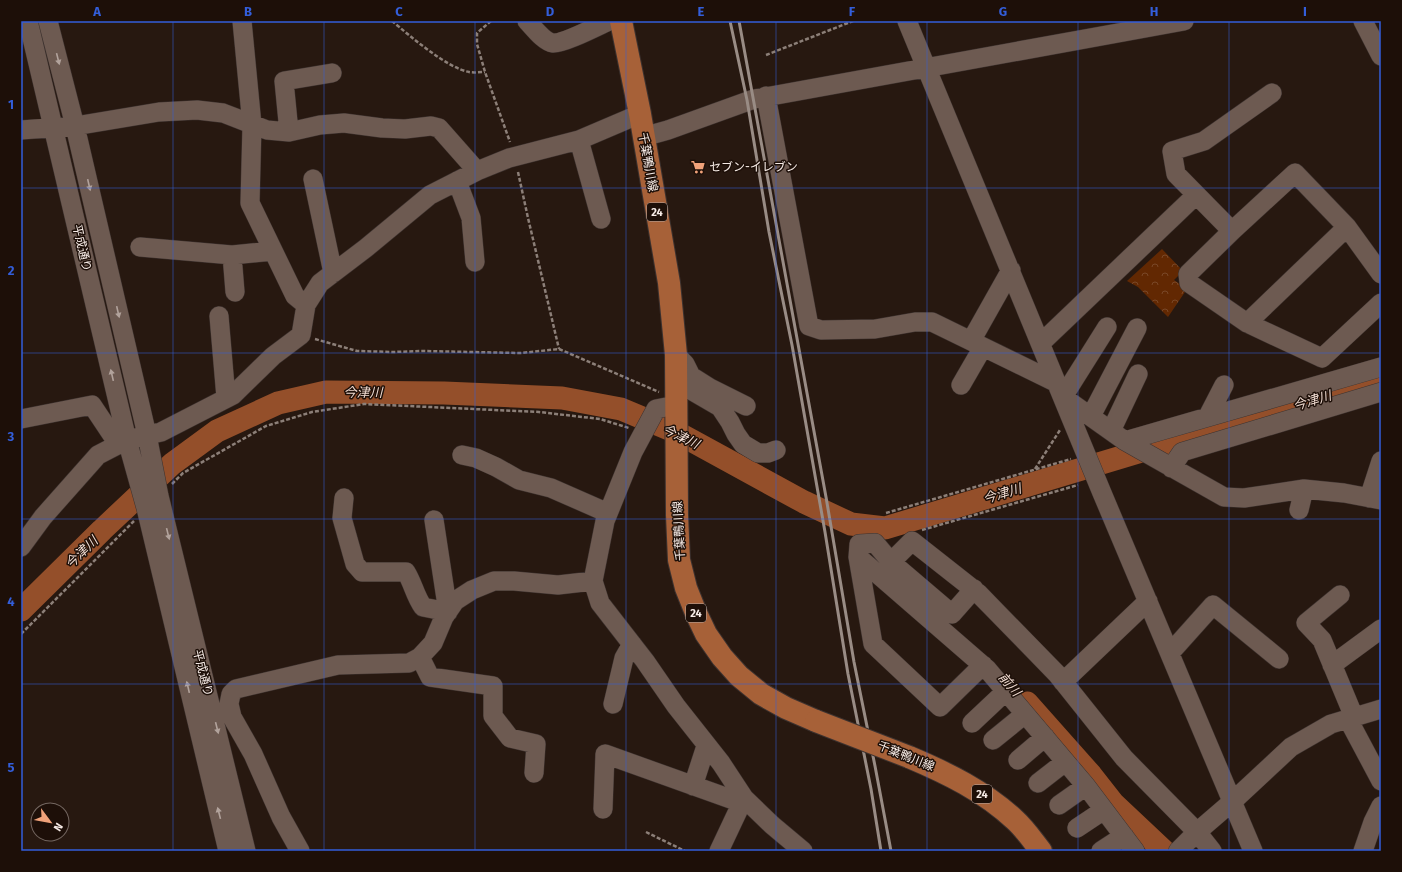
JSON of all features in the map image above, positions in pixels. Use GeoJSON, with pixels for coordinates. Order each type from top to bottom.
{"type":"FeatureCollection","features":[{"type":"Feature","properties":{"kind":"main road","name":"千葉鴨川線"},"geometry":{"type":"LineString","coordinates":[[621,21],[640,114],[669,283],[677,382],[666,407],[677,450],[679,560],[686,588],[706,634],[722,657],[739,676],[761,694],[786,708],[816,721],[936,768],[983,794],[1016,821],[1041,851]]}},
{"type":"Feature","properties":{"kind":"street","name":"平成通り"},"geometry":{"type":"LineString","coordinates":[[28,21],[118,400],[123,442],[137,475],[152,502]]}},
{"type":"Feature","properties":{"kind":"street","name":"平成通り"},"geometry":{"type":"LineString","coordinates":[[48,21],[75,126],[147,435],[153,463],[152,502],[202,708],[228,851]]}},
{"type":"Feature","properties":{"kind":"street"},"geometry":{"type":"LineString","coordinates":[[242,21],[252,125],[250,203],[295,296],[306,305]]}},
{"type":"Feature","properties":{"kind":"street"},"geometry":{"type":"LineString","coordinates":[[527,21],[543,38],[553,43],[564,41],[609,21]]}},
{"type":"Feature","properties":{"kind":"street"},"geometry":{"type":"LineString","coordinates":[[907,21],[1102,493],[1253,851]]}},
{"type":"Feature","properties":{"kind":"street"},"geometry":{"type":"LineString","coordinates":[[643,137],[668,130],[747,100],[1184,21]]}},
{"type":"Feature","properties":{"kind":"street"},"geometry":{"type":"LineString","coordinates":[[1362,21],[1381,56]]}},
{"type":"Feature","properties":{"kind":"street"},"geometry":{"type":"LineString","coordinates":[[289,132],[284,81],[332,73]]}},
{"type":"Feature","properties":{"kind":"street"},"geometry":{"type":"LineString","coordinates":[[1232,231],[1176,174],[1172,151],[1204,141],[1272,93]]}},
{"type":"Feature","properties":{"kind":"street"},"geometry":{"type":"LineString","coordinates":[[766,96],[809,326],[821,330],[875,330],[915,322],[932,322],[977,344],[1091,416],[1118,436],[1171,468],[1224,497],[1244,498],[1304,489],[1344,493],[1375,499],[1381,461]]}},
{"type":"Feature","properties":{"kind":"street"},"geometry":{"type":"LineString","coordinates":[[21,130],[75,126],[159,112],[197,110],[222,113],[267,130],[289,132],[320,125],[344,123],[382,128],[405,129],[431,126],[439,128],[477,171]]}},
{"type":"Feature","properties":{"kind":"street"},"geometry":{"type":"LineString","coordinates":[[21,547],[43,517],[98,455],[123,442],[161,432],[233,395],[273,356],[301,335],[306,305],[320,283],[366,248],[430,195],[477,171],[515,156],[579,140],[640,114]]}},
{"type":"Feature","properties":{"kind":"street"},"geometry":{"type":"LineString","coordinates":[[579,140],[601,219]]}},
{"type":"Feature","properties":{"kind":"street"},"geometry":{"type":"LineString","coordinates":[[1381,274],[1347,226],[1295,172],[1188,274],[1189,284],[1247,323],[1322,358],[1381,302]]}},
{"type":"Feature","properties":{"kind":"street"},"geometry":{"type":"LineString","coordinates":[[312,179],[333,273]]}},
{"type":"Feature","properties":{"kind":"street"},"geometry":{"type":"LineString","coordinates":[[456,181],[471,218],[475,262]]}},
{"type":"Feature","properties":{"kind":"street"},"geometry":{"type":"LineString","coordinates":[[1041,343],[1196,194]]}},
{"type":"Feature","properties":{"kind":"street"},"geometry":{"type":"LineString","coordinates":[[1247,323],[1347,226]]}},
{"type":"Feature","properties":{"kind":"street"},"geometry":{"type":"LineString","coordinates":[[140,247],[232,255],[273,251]]}},
{"type":"Feature","properties":{"kind":"street"},"geometry":{"type":"LineString","coordinates":[[232,255],[235,292]]}},
{"type":"Feature","properties":{"kind":"street"},"geometry":{"type":"LineString","coordinates":[[961,385],[977,344],[1010,270]]}},
{"type":"Feature","properties":{"kind":"street"},"geometry":{"type":"LineString","coordinates":[[219,316],[226,398]]}},
{"type":"Feature","properties":{"kind":"street"},"geometry":{"type":"LineString","coordinates":[[1063,398],[1106,327]]}},
{"type":"Feature","properties":{"kind":"street"},"geometry":{"type":"LineString","coordinates":[[1091,416],[1137,328]]}},
{"type":"Feature","properties":{"kind":"street"},"geometry":{"type":"LineString","coordinates":[[676,355],[684,364],[691,376],[710,388],[746,406]]}},
{"type":"Feature","properties":{"kind":"street"},"geometry":{"type":"LineString","coordinates":[[1118,436],[1208,416],[1381,367]]}},
{"type":"Feature","properties":{"kind":"street"},"geometry":{"type":"LineString","coordinates":[[1118,436],[1138,374]]}},
{"type":"Feature","properties":{"kind":"street"},"geometry":{"type":"LineString","coordinates":[[677,382],[720,407],[743,444],[758,452],[768,453],[776,450]]}},
{"type":"Feature","properties":{"kind":"street"},"geometry":{"type":"LineString","coordinates":[[1208,416],[1224,385]]}},
{"type":"Feature","properties":{"kind":"street"},"geometry":{"type":"LineString","coordinates":[[1171,468],[1182,452],[1381,392]]}},
{"type":"Feature","properties":{"kind":"street"},"geometry":{"type":"LineString","coordinates":[[21,419],[118,400]]}},
{"type":"Feature","properties":{"kind":"street"},"geometry":{"type":"LineString","coordinates":[[92,405],[123,442]]}},
{"type":"Feature","properties":{"kind":"street"},"geometry":{"type":"LineString","coordinates":[[666,407],[644,432],[633,452],[605,521],[593,581],[600,603],[632,644],[706,746],[721,763],[743,801],[803,851]]}},
{"type":"Feature","properties":{"kind":"street"},"geometry":{"type":"LineString","coordinates":[[462,455],[476,458],[519,480],[551,488],[608,513]]}},
{"type":"Feature","properties":{"kind":"street"},"geometry":{"type":"LineString","coordinates":[[1299,510],[1304,489]]}},
{"type":"Feature","properties":{"kind":"street"},"geometry":{"type":"LineString","coordinates":[[344,498],[342,518],[355,564],[358,568],[362,572],[406,572],[412,580],[414,592],[423,607],[448,612]]}},
{"type":"Feature","properties":{"kind":"street"},"geometry":{"type":"LineString","coordinates":[[434,520],[448,612]]}},
{"type":"Feature","properties":{"kind":"street"},"geometry":{"type":"LineString","coordinates":[[891,562],[912,541],[974,589],[1063,682],[1124,758],[1197,832],[1212,851]]}},
{"type":"Feature","properties":{"kind":"street"},"geometry":{"type":"LineString","coordinates":[[974,589],[952,614],[891,562],[876,543],[859,544],[858,557],[872,644],[940,707],[983,665]]}},
{"type":"Feature","properties":{"kind":"street"},"geometry":{"type":"LineString","coordinates":[[858,557],[983,665],[1086,786],[1135,851]]}},
{"type":"Feature","properties":{"kind":"street"},"geometry":{"type":"LineString","coordinates":[[923,589],[942,564]]}},
{"type":"Feature","properties":{"kind":"street"},"geometry":{"type":"LineString","coordinates":[[300,851],[281,817],[253,754],[232,716],[229,701],[231,694],[236,689],[338,665],[409,664],[420,657],[433,643],[444,617],[456,601],[472,590],[494,581],[514,581],[558,585],[593,581]]}},
{"type":"Feature","properties":{"kind":"street"},"geometry":{"type":"LineString","coordinates":[[1340,595],[1306,623],[1322,640],[1351,718],[1381,781]]}},
{"type":"Feature","properties":{"kind":"street"},"geometry":{"type":"LineString","coordinates":[[1063,682],[1148,601]]}},
{"type":"Feature","properties":{"kind":"street"},"geometry":{"type":"LineString","coordinates":[[1170,652],[1213,605],[1279,659]]}},
{"type":"Feature","properties":{"kind":"street"},"geometry":{"type":"LineString","coordinates":[[1332,665],[1381,629]]}},
{"type":"Feature","properties":{"kind":"street"},"geometry":{"type":"LineString","coordinates":[[613,704],[624,658],[632,644]]}},
{"type":"Feature","properties":{"kind":"street"},"geometry":{"type":"LineString","coordinates":[[420,657],[430,677],[493,686],[493,716],[510,738],[536,744],[534,773]]}},
{"type":"Feature","properties":{"kind":"street"},"geometry":{"type":"LineString","coordinates":[[972,723],[1006,691]]}},
{"type":"Feature","properties":{"kind":"street"},"geometry":{"type":"LineString","coordinates":[[202,708],[229,701]]}},
{"type":"Feature","properties":{"kind":"street","name":"平成通り"},"geometry":{"type":"LineString","coordinates":[[202,708],[246,851]]}},
{"type":"Feature","properties":{"kind":"street"},"geometry":{"type":"LineString","coordinates":[[993,740],[1025,714]]}},
{"type":"Feature","properties":{"kind":"street"},"geometry":{"type":"LineString","coordinates":[[1178,851],[1291,747],[1331,724],[1351,718],[1379,715]]}},
{"type":"Feature","properties":{"kind":"street"},"geometry":{"type":"LineString","coordinates":[[1018,760],[1044,737]]}},
{"type":"Feature","properties":{"kind":"street"},"geometry":{"type":"LineString","coordinates":[[693,786],[706,746]]}},
{"type":"Feature","properties":{"kind":"street"},"geometry":{"type":"LineString","coordinates":[[604,809],[605,754],[693,786],[743,801]]}},
{"type":"Feature","properties":{"kind":"street"},"geometry":{"type":"LineString","coordinates":[[1038,783],[1065,762]]}},
{"type":"Feature","properties":{"kind":"street"},"geometry":{"type":"LineString","coordinates":[[1059,805],[1086,786]]}},
{"type":"Feature","properties":{"kind":"street"},"geometry":{"type":"LineString","coordinates":[[719,851],[743,801]]}},
{"type":"Feature","properties":{"kind":"street"},"geometry":{"type":"LineString","coordinates":[[1363,851],[1373,822],[1381,806]]}},
{"type":"Feature","properties":{"kind":"street"},"geometry":{"type":"LineString","coordinates":[[1077,828],[1104,810]]}},
{"type":"Feature","properties":{"kind":"street"},"geometry":{"type":"LineString","coordinates":[[1101,851],[1124,836]]}},
{"type":"Feature","properties":{"kind":"path"},"geometry":{"type":"LineString","coordinates":[[392,21],[429,50],[456,68],[470,72],[485,72]]}},
{"type":"Feature","properties":{"kind":"path"},"geometry":{"type":"LineString","coordinates":[[491,21],[477,34],[477,44],[485,72],[515,156],[559,349]]}},
{"type":"Feature","properties":{"kind":"path"},"geometry":{"type":"LineString","coordinates":[[766,55],[853,21]]}},
{"type":"Feature","properties":{"kind":"path"},"geometry":{"type":"LineString","coordinates":[[301,335],[357,351],[393,352],[423,350],[521,353],[559,349],[657,390],[666,407]]}},
{"type":"Feature","properties":{"kind":"path"},"geometry":{"type":"LineString","coordinates":[[1035,470],[1063,398]]}},
{"type":"Feature","properties":{"kind":"path"},"geometry":{"type":"LineString","coordinates":[[21,634],[126,530],[152,502],[184,473],[266,426],[312,412],[364,404],[539,412],[600,419],[644,432]]}},
{"type":"Feature","properties":{"kind":"path"},"geometry":{"type":"LineString","coordinates":[[886,513],[1087,454]]}},
{"type":"Feature","properties":{"kind":"path"},"geometry":{"type":"LineString","coordinates":[[920,530],[1078,485]]}},
{"type":"Feature","properties":{"kind":"path"},"geometry":{"type":"LineString","coordinates":[[646,832],[685,851]]}},
{"type":"Feature","properties":{"kind":"green space"},"geometry":{"type":"Polygon","coordinates":[[[1162,249],[1183,271],[1174,280],[1187,289],[1168,317],[1138,287],[1127,281],[1162,249]]]}},
{"type":"Feature","properties":{"kind":"waterway","name":"今津川"},"geometry":{"type":"LineString","coordinates":[[21,610],[102,530],[172,464],[217,431],[278,403],[326,392],[444,393],[562,398],[621,409],[676,432],[804,502],[851,524],[885,528],[1381,379]]}},
{"type":"Feature","properties":{"kind":"waterway","name":"前川"},"geometry":{"type":"LineString","coordinates":[[1027,703],[1091,775],[1113,803],[1164,851]]}},
{"type":"Feature","properties":{"kind":"railway"},"geometry":{"type":"LineString","coordinates":[[730,21],[747,100],[769,232],[792,345],[848,674],[871,789],[881,851]]}},
{"type":"Feature","properties":{"kind":"railway"},"geometry":{"type":"LineString","coordinates":[[739,21],[826,497],[854,662],[891,851]]}},
{"type":"Feature","properties":{"kind":"place","name":"セブン-イレブン"},"geometry":{"type":"Point","coordinates":[698,167]}}]}
